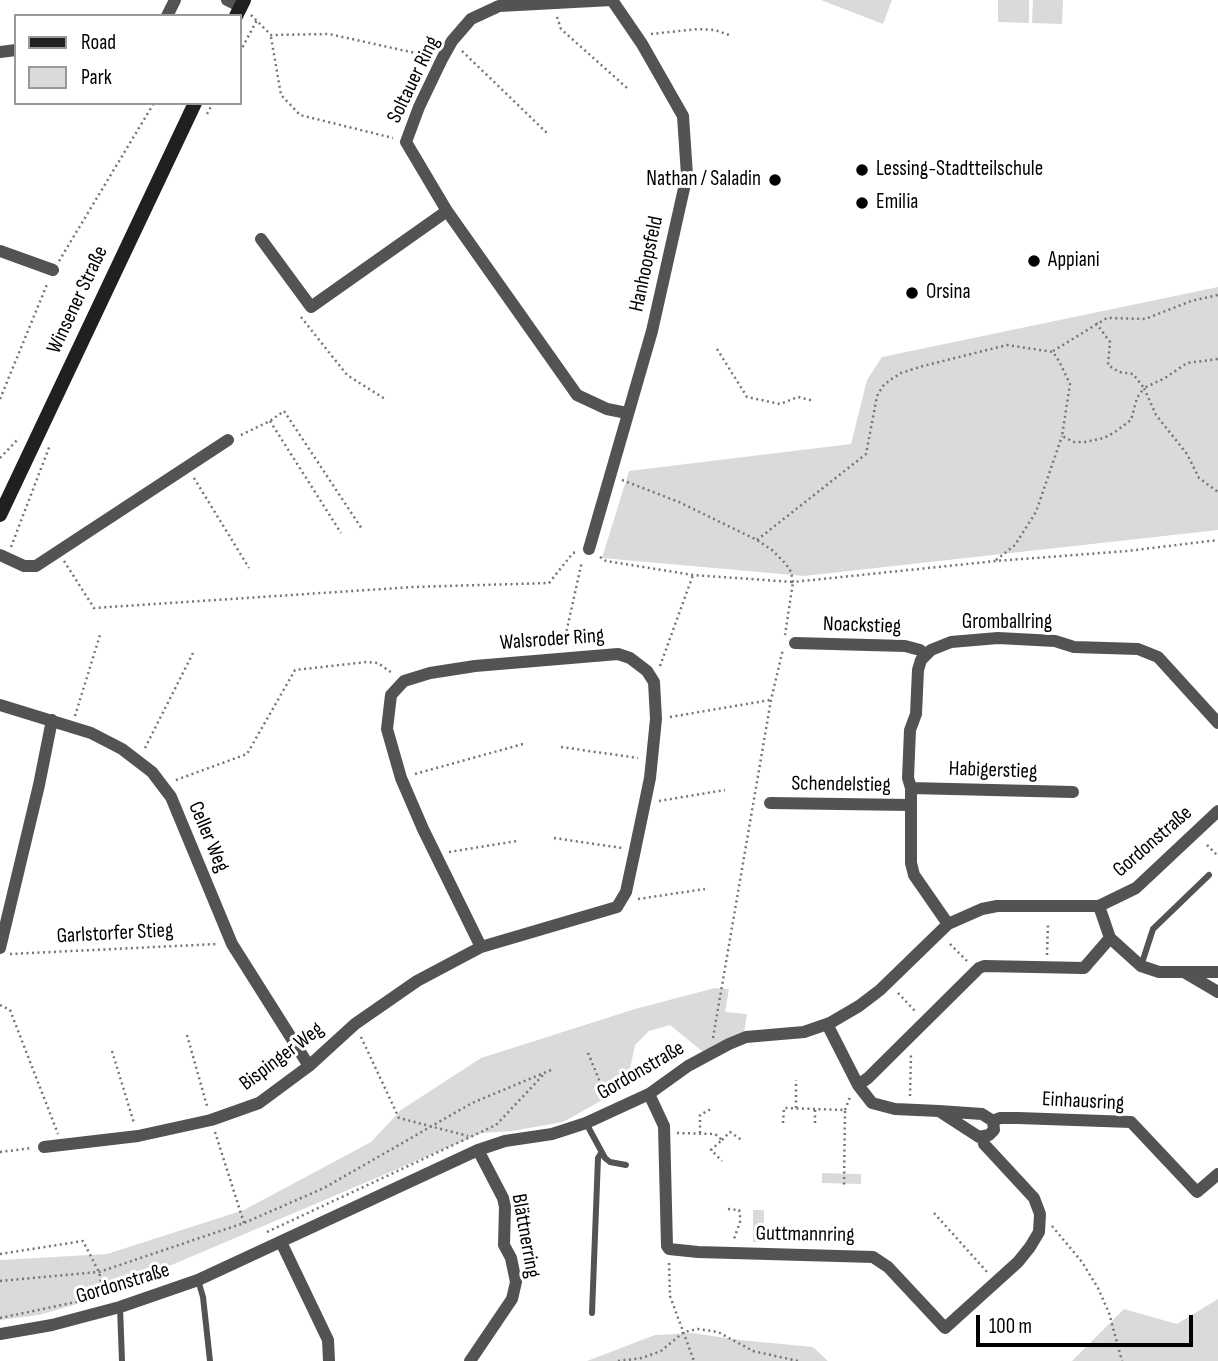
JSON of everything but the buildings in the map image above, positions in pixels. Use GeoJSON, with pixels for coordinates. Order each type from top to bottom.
{"type":"FeatureCollection","features":[{"type":"Feature","properties":{"kind":"main road","name":"Winsener Straße"},"geometry":{"type":"LineString","coordinates":[[0,515],[194,105]]}},
{"type":"Feature","properties":{"kind":"street","name":"Soltauer Ring"},"geometry":{"type":"LineString","coordinates":[[612,0],[499,6],[471,19],[452,41],[442,59],[418,107],[406,142],[447,211],[577,395],[607,409],[627,413]]}},
{"type":"Feature","properties":{"kind":"street","name":"Hanhoopsfeld"},"geometry":{"type":"LineString","coordinates":[[589,549],[652,331],[687,175],[683,116],[612,0]]}},
{"type":"Feature","properties":{"kind":"street"},"geometry":{"type":"LineString","coordinates":[[261,239],[311,307],[447,211]]}},
{"type":"Feature","properties":{"kind":"street"},"geometry":{"type":"LineString","coordinates":[[0,251],[52,270]]}},
{"type":"Feature","properties":{"kind":"street"},"geometry":{"type":"LineString","coordinates":[[4,557],[29,567],[58,552],[228,440]]}},
{"type":"Feature","properties":{"kind":"street","name":"Gromballring"},"geometry":{"type":"LineString","coordinates":[[926,654],[951,642],[998,638],[1055,640],[1074,647],[1138,649],[1158,657],[1213,707],[1218,723]]}},
{"type":"Feature","properties":{"kind":"street","name":"Noackstieg"},"geometry":{"type":"LineString","coordinates":[[794,643],[905,646],[926,654]]}},
{"type":"Feature","properties":{"kind":"street","name":"Walsroder Ring"},"geometry":{"type":"LineString","coordinates":[[404,681],[430,673],[475,666],[618,654],[639,663],[653,682]]}},
{"type":"Feature","properties":{"kind":"street"},"geometry":{"type":"LineString","coordinates":[[926,654],[918,670],[916,714],[910,730],[908,778],[911,788],[912,869],[948,924]]}},
{"type":"Feature","properties":{"kind":"street"},"geometry":{"type":"LineString","coordinates":[[404,681],[391,695],[387,712],[387,729],[401,778],[481,947],[610,911],[621,902],[635,850],[652,760],[656,719],[653,682]]}},
{"type":"Feature","properties":{"kind":"street","name":"Celler Weg"},"geometry":{"type":"LineString","coordinates":[[0,705],[72,726],[106,740],[138,760],[163,785],[171,797],[232,944],[309,1066]]}},
{"type":"Feature","properties":{"kind":"street"},"geometry":{"type":"LineString","coordinates":[[0,948],[52,720]]}},
{"type":"Feature","properties":{"kind":"street","name":"Habigerstieg"},"geometry":{"type":"LineString","coordinates":[[911,788],[1073,792]]}},
{"type":"Feature","properties":{"kind":"street","name":"Schendelstieg"},"geometry":{"type":"LineString","coordinates":[[770,803],[910,805]]}},
{"type":"Feature","properties":{"kind":"street","name":"Gordonstraße"},"geometry":{"type":"LineString","coordinates":[[0,1334],[52,1325],[120,1307],[198,1280],[478,1150],[505,1142],[552,1134],[586,1123],[649,1094],[718,1049],[746,1038],[804,1032],[827,1024],[844,1016],[880,990],[948,924],[982,909],[997,906],[1099,906],[1136,888],[1218,811]]}},
{"type":"Feature","properties":{"kind":"street"},"geometry":{"type":"LineString","coordinates":[[1099,906],[1110,938],[1141,966],[1159,972],[1218,972]]}},
{"type":"Feature","properties":{"kind":"street"},"geometry":{"type":"LineString","coordinates":[[858,1085],[911,1037],[977,970],[984,966],[1084,968],[1110,938]]}},
{"type":"Feature","properties":{"kind":"street","name":"Bispinger Weg"},"geometry":{"type":"LineString","coordinates":[[44,1147],[138,1136],[211,1120],[259,1103],[309,1066],[355,1024],[417,981],[481,947]]}},
{"type":"Feature","properties":{"kind":"street"},"geometry":{"type":"LineString","coordinates":[[1184,972],[1218,992]]}},
{"type":"Feature","properties":{"kind":"street","name":"Einhausring"},"geometry":{"type":"LineString","coordinates":[[827,1024],[858,1085],[867,1099],[878,1106],[982,1114],[993,1121],[1000,1118],[1018,1118],[1131,1122],[1197,1192],[1218,1174]]}},
{"type":"Feature","properties":{"kind":"street"},"geometry":{"type":"LineString","coordinates":[[649,1094],[659,1112],[664,1134],[669,1249]]}},
{"type":"Feature","properties":{"kind":"street"},"geometry":{"type":"LineString","coordinates":[[939,1111],[983,1137]]}},
{"type":"Feature","properties":{"kind":"street"},"geometry":{"type":"LineString","coordinates":[[983,1137],[994,1130],[993,1121]]}},
{"type":"Feature","properties":{"kind":"street"},"geometry":{"type":"LineString","coordinates":[[983,1137],[984,1144],[1034,1199],[1040,1219]]}},
{"type":"Feature","properties":{"kind":"street","name":"Blättnerring"},"geometry":{"type":"LineString","coordinates":[[470,1361],[512,1299],[516,1282],[504,1245],[503,1198],[478,1150]]}},
{"type":"Feature","properties":{"kind":"street","name":"Guttmannring"},"geometry":{"type":"LineString","coordinates":[[669,1249],[873,1258],[888,1267],[945,1328],[1018,1262],[1035,1238],[1040,1219]]}},
{"type":"Feature","properties":{"kind":"street"},"geometry":{"type":"LineString","coordinates":[[281,1242],[328,1340],[329,1361]]}},
{"type":"Feature","properties":{"kind":"lane"},"geometry":{"type":"LineString","coordinates":[[1141,966],[1153,929],[1209,875]]}},
{"type":"Feature","properties":{"kind":"lane"},"geometry":{"type":"LineString","coordinates":[[586,1123],[601,1153],[610,1162],[626,1165]]}},
{"type":"Feature","properties":{"kind":"lane"},"geometry":{"type":"LineString","coordinates":[[592,1313],[598,1158],[601,1153]]}},
{"type":"Feature","properties":{"kind":"lane"},"geometry":{"type":"LineString","coordinates":[[198,1280],[203,1297],[210,1361]]}},
{"type":"Feature","properties":{"kind":"lane"},"geometry":{"type":"LineString","coordinates":[[120,1307],[122,1361]]}},
{"type":"Feature","properties":{"kind":"path"},"geometry":{"type":"LineString","coordinates":[[553,4],[561,29],[627,88]]}},
{"type":"Feature","properties":{"kind":"path"},"geometry":{"type":"LineString","coordinates":[[242,48],[257,19],[271,36],[281,95],[300,115],[406,142]]}},
{"type":"Feature","properties":{"kind":"path"},"geometry":{"type":"LineString","coordinates":[[637,37],[698,29],[715,30],[729,36]]}},
{"type":"Feature","properties":{"kind":"path"},"geometry":{"type":"LineString","coordinates":[[271,36],[329,34],[442,59]]}},
{"type":"Feature","properties":{"kind":"path"},"geometry":{"type":"LineString","coordinates":[[452,41],[548,134]]}},
{"type":"Feature","properties":{"kind":"path"},"geometry":{"type":"LineString","coordinates":[[0,399],[52,270],[153,105]]}},
{"type":"Feature","properties":{"kind":"path"},"geometry":{"type":"LineString","coordinates":[[205,118],[212,105]]}},
{"type":"Feature","properties":{"kind":"path"},"geometry":{"type":"LineString","coordinates":[[757,540],[866,454],[877,396],[883,386],[901,373],[997,346],[1018,345],[1053,352],[1107,318],[1145,319],[1191,301],[1218,295]]}},
{"type":"Feature","properties":{"kind":"path"},"geometry":{"type":"LineString","coordinates":[[301,316],[347,375],[386,399]]}},
{"type":"Feature","properties":{"kind":"path"},"geometry":{"type":"LineString","coordinates":[[1096,323],[1110,342],[1108,365],[1119,372],[1133,374],[1144,388],[1156,415],[1187,454],[1199,478],[1218,492]]}},
{"type":"Feature","properties":{"kind":"path"},"geometry":{"type":"LineString","coordinates":[[717,349],[747,397],[780,404],[799,397],[814,401]]}},
{"type":"Feature","properties":{"kind":"path"},"geometry":{"type":"LineString","coordinates":[[996,561],[1015,545],[1036,512],[1062,436],[1070,384],[1053,352]]}},
{"type":"Feature","properties":{"kind":"path"},"geometry":{"type":"LineString","coordinates":[[1062,436],[1074,442],[1104,438],[1131,420],[1137,398],[1144,388],[1187,363],[1218,359]]}},
{"type":"Feature","properties":{"kind":"path"},"geometry":{"type":"LineString","coordinates":[[228,440],[270,421],[284,411],[362,529]]}},
{"type":"Feature","properties":{"kind":"path"},"geometry":{"type":"LineString","coordinates":[[270,421],[341,533]]}},
{"type":"Feature","properties":{"kind":"path"},"geometry":{"type":"LineString","coordinates":[[4,557],[52,442]]}},
{"type":"Feature","properties":{"kind":"path"},"geometry":{"type":"LineString","coordinates":[[186,466],[249,568]]}},
{"type":"Feature","properties":{"kind":"path"},"geometry":{"type":"LineString","coordinates":[[611,476],[679,502],[757,540],[786,564],[793,582],[716,1017],[713,1041],[718,1049]]}},
{"type":"Feature","properties":{"kind":"path"},"geometry":{"type":"LineString","coordinates":[[58,552],[94,608],[349,590],[549,583],[573,553],[589,549],[606,561],[693,575],[793,582],[1218,540]]}},
{"type":"Feature","properties":{"kind":"path"},"geometry":{"type":"LineString","coordinates":[[561,657],[583,560],[589,549]]}},
{"type":"Feature","properties":{"kind":"path"},"geometry":{"type":"LineString","coordinates":[[653,682],[693,575]]}},
{"type":"Feature","properties":{"kind":"path"},"geometry":{"type":"LineString","coordinates":[[72,726],[100,635]]}},
{"type":"Feature","properties":{"kind":"path"},"geometry":{"type":"LineString","coordinates":[[138,760],[193,653]]}},
{"type":"Feature","properties":{"kind":"path"},"geometry":{"type":"LineString","coordinates":[[163,785],[247,754],[295,670],[378,663],[404,681]]}},
{"type":"Feature","properties":{"kind":"path"},"geometry":{"type":"LineString","coordinates":[[656,719],[771,700]]}},
{"type":"Feature","properties":{"kind":"path"},"geometry":{"type":"LineString","coordinates":[[401,778],[523,744]]}},
{"type":"Feature","properties":{"kind":"path"},"geometry":{"type":"LineString","coordinates":[[561,747],[652,760]]}},
{"type":"Feature","properties":{"kind":"path"},"geometry":{"type":"LineString","coordinates":[[645,802],[724,790]]}},
{"type":"Feature","properties":{"kind":"path"},"geometry":{"type":"LineString","coordinates":[[554,838],[635,850]]}},
{"type":"Feature","properties":{"kind":"path"},"geometry":{"type":"LineString","coordinates":[[436,854],[517,841]]}},
{"type":"Feature","properties":{"kind":"path"},"geometry":{"type":"LineString","coordinates":[[1207,845],[1218,856]]}},
{"type":"Feature","properties":{"kind":"path"},"geometry":{"type":"LineString","coordinates":[[621,902],[705,889]]}},
{"type":"Feature","properties":{"kind":"path"},"geometry":{"type":"LineString","coordinates":[[1046,967],[1048,923]]}},
{"type":"Feature","properties":{"kind":"path","name":"Garlstorfer Stieg"},"geometry":{"type":"LineString","coordinates":[[0,955],[232,944]]}},
{"type":"Feature","properties":{"kind":"path"},"geometry":{"type":"LineString","coordinates":[[950,944],[977,970]]}},
{"type":"Feature","properties":{"kind":"path"},"geometry":{"type":"LineString","coordinates":[[898,993],[926,1022]]}},
{"type":"Feature","properties":{"kind":"path"},"geometry":{"type":"LineString","coordinates":[[0,1005],[10,1010],[62,1145]]}},
{"type":"Feature","properties":{"kind":"path"},"geometry":{"type":"LineString","coordinates":[[355,1024],[399,1118],[470,1137],[478,1150]]}},
{"type":"Feature","properties":{"kind":"path"},"geometry":{"type":"LineString","coordinates":[[187,1035],[244,1223]]}},
{"type":"Feature","properties":{"kind":"path"},"geometry":{"type":"LineString","coordinates":[[909,1110],[911,1037]]}},
{"type":"Feature","properties":{"kind":"path"},"geometry":{"type":"LineString","coordinates":[[112,1051],[138,1136]]}},
{"type":"Feature","properties":{"kind":"path"},"geometry":{"type":"LineString","coordinates":[[588,1054],[612,1111]]}},
{"type":"Feature","properties":{"kind":"path"},"geometry":{"type":"LineString","coordinates":[[0,1281],[99,1272],[244,1223],[324,1188],[472,1104],[551,1070]]}},
{"type":"Feature","properties":{"kind":"path"},"geometry":{"type":"LineString","coordinates":[[264,1233],[496,1125],[544,1074]]}},
{"type":"Feature","properties":{"kind":"path"},"geometry":{"type":"LineString","coordinates":[[796,1080],[796,1108]]}},
{"type":"Feature","properties":{"kind":"path"},"geometry":{"type":"LineString","coordinates":[[783,1123],[784,1108],[845,1110],[844,1186]]}},
{"type":"Feature","properties":{"kind":"path"},"geometry":{"type":"LineString","coordinates":[[700,1133],[701,1115],[711,1109]]}},
{"type":"Feature","properties":{"kind":"path"},"geometry":{"type":"LineString","coordinates":[[815,1123],[816,1109]]}},
{"type":"Feature","properties":{"kind":"path"},"geometry":{"type":"LineString","coordinates":[[722,1161],[711,1150],[722,1139],[730,1132],[743,1141]]}},
{"type":"Feature","properties":{"kind":"path"},"geometry":{"type":"LineString","coordinates":[[664,1134],[715,1134],[722,1139]]}},
{"type":"Feature","properties":{"kind":"path"},"geometry":{"type":"LineString","coordinates":[[0,1152],[44,1147]]}},
{"type":"Feature","properties":{"kind":"path"},"geometry":{"type":"LineString","coordinates":[[728,1209],[739,1210],[741,1217],[734,1237],[733,1253]]}},
{"type":"Feature","properties":{"kind":"path"},"geometry":{"type":"LineString","coordinates":[[934,1213],[985,1269]]}},
{"type":"Feature","properties":{"kind":"path"},"geometry":{"type":"LineString","coordinates":[[1040,1219],[1048,1220],[1082,1262],[1098,1288],[1109,1313],[1122,1361]]}},
{"type":"Feature","properties":{"kind":"path"},"geometry":{"type":"LineString","coordinates":[[0,1254],[83,1241],[99,1272],[104,1296],[0,1318]]}},
{"type":"Feature","properties":{"kind":"path"},"geometry":{"type":"LineString","coordinates":[[669,1249],[670,1296],[694,1361]]}},
{"type":"Feature","properties":{"kind":"path"},"geometry":{"type":"LineString","coordinates":[[618,1361],[642,1358],[662,1351],[684,1332],[698,1329],[718,1332],[753,1351],[798,1361]]}},
{"type":"Feature","properties":{"kind":"green space"},"geometry":{"type":"Polygon","coordinates":[[[821,0],[892,0],[883,24],[821,0]]]}},
{"type":"Feature","properties":{"kind":"green space"},"geometry":{"type":"Polygon","coordinates":[[[998,0],[1029,0],[1029,23],[998,22],[998,0]]]}},
{"type":"Feature","properties":{"kind":"green space"},"geometry":{"type":"Polygon","coordinates":[[[1033,0],[1063,0],[1062,24],[1032,23],[1033,0]]]}},
{"type":"Feature","properties":{"kind":"green space"},"geometry":{"type":"Polygon","coordinates":[[[1218,287],[1218,530],[804,576],[602,558],[629,471],[851,444],[867,380],[882,357],[1218,287]]]}},
{"type":"Feature","properties":{"kind":"green space"},"geometry":{"type":"Polygon","coordinates":[[[715,988],[729,989],[725,1012],[747,1014],[744,1033],[703,1052],[670,1025],[649,1031],[635,1045],[628,1078],[617,1092],[563,1122],[482,1133],[87,1301],[39,1315],[0,1320],[0,1260],[107,1254],[244,1210],[371,1142],[401,1110],[481,1058],[635,1009],[715,988]]]}},
{"type":"Feature","properties":{"kind":"green space"},"geometry":{"type":"Polygon","coordinates":[[[822,1173],[861,1174],[861,1184],[822,1183],[822,1173]]]}},
{"type":"Feature","properties":{"kind":"green space"},"geometry":{"type":"Polygon","coordinates":[[[753,1210],[764,1210],[764,1242],[753,1242],[753,1210]]]}},
{"type":"Feature","properties":{"kind":"green space"},"geometry":{"type":"Polygon","coordinates":[[[1218,1299],[1218,1361],[1072,1361],[1124,1309],[1177,1324],[1218,1299]]]}},
{"type":"Feature","properties":{"kind":"green space"},"geometry":{"type":"Polygon","coordinates":[[[692,1333],[813,1347],[828,1361],[587,1361],[655,1335],[692,1333]]]}},
{"type":"Feature","properties":{"kind":"place","name":"Lessing-Stadtteilschule"},"geometry":{"type":"Point","coordinates":[862,170]}},
{"type":"Feature","properties":{"kind":"place","name":"Nathan / Saladin"},"geometry":{"type":"Point","coordinates":[775,180]}},
{"type":"Feature","properties":{"kind":"place","name":"Emilia"},"geometry":{"type":"Point","coordinates":[862,203]}},
{"type":"Feature","properties":{"kind":"place","name":"Appiani"},"geometry":{"type":"Point","coordinates":[1034,261]}},
{"type":"Feature","properties":{"kind":"place","name":"Orsina"},"geometry":{"type":"Point","coordinates":[912,293]}}]}
